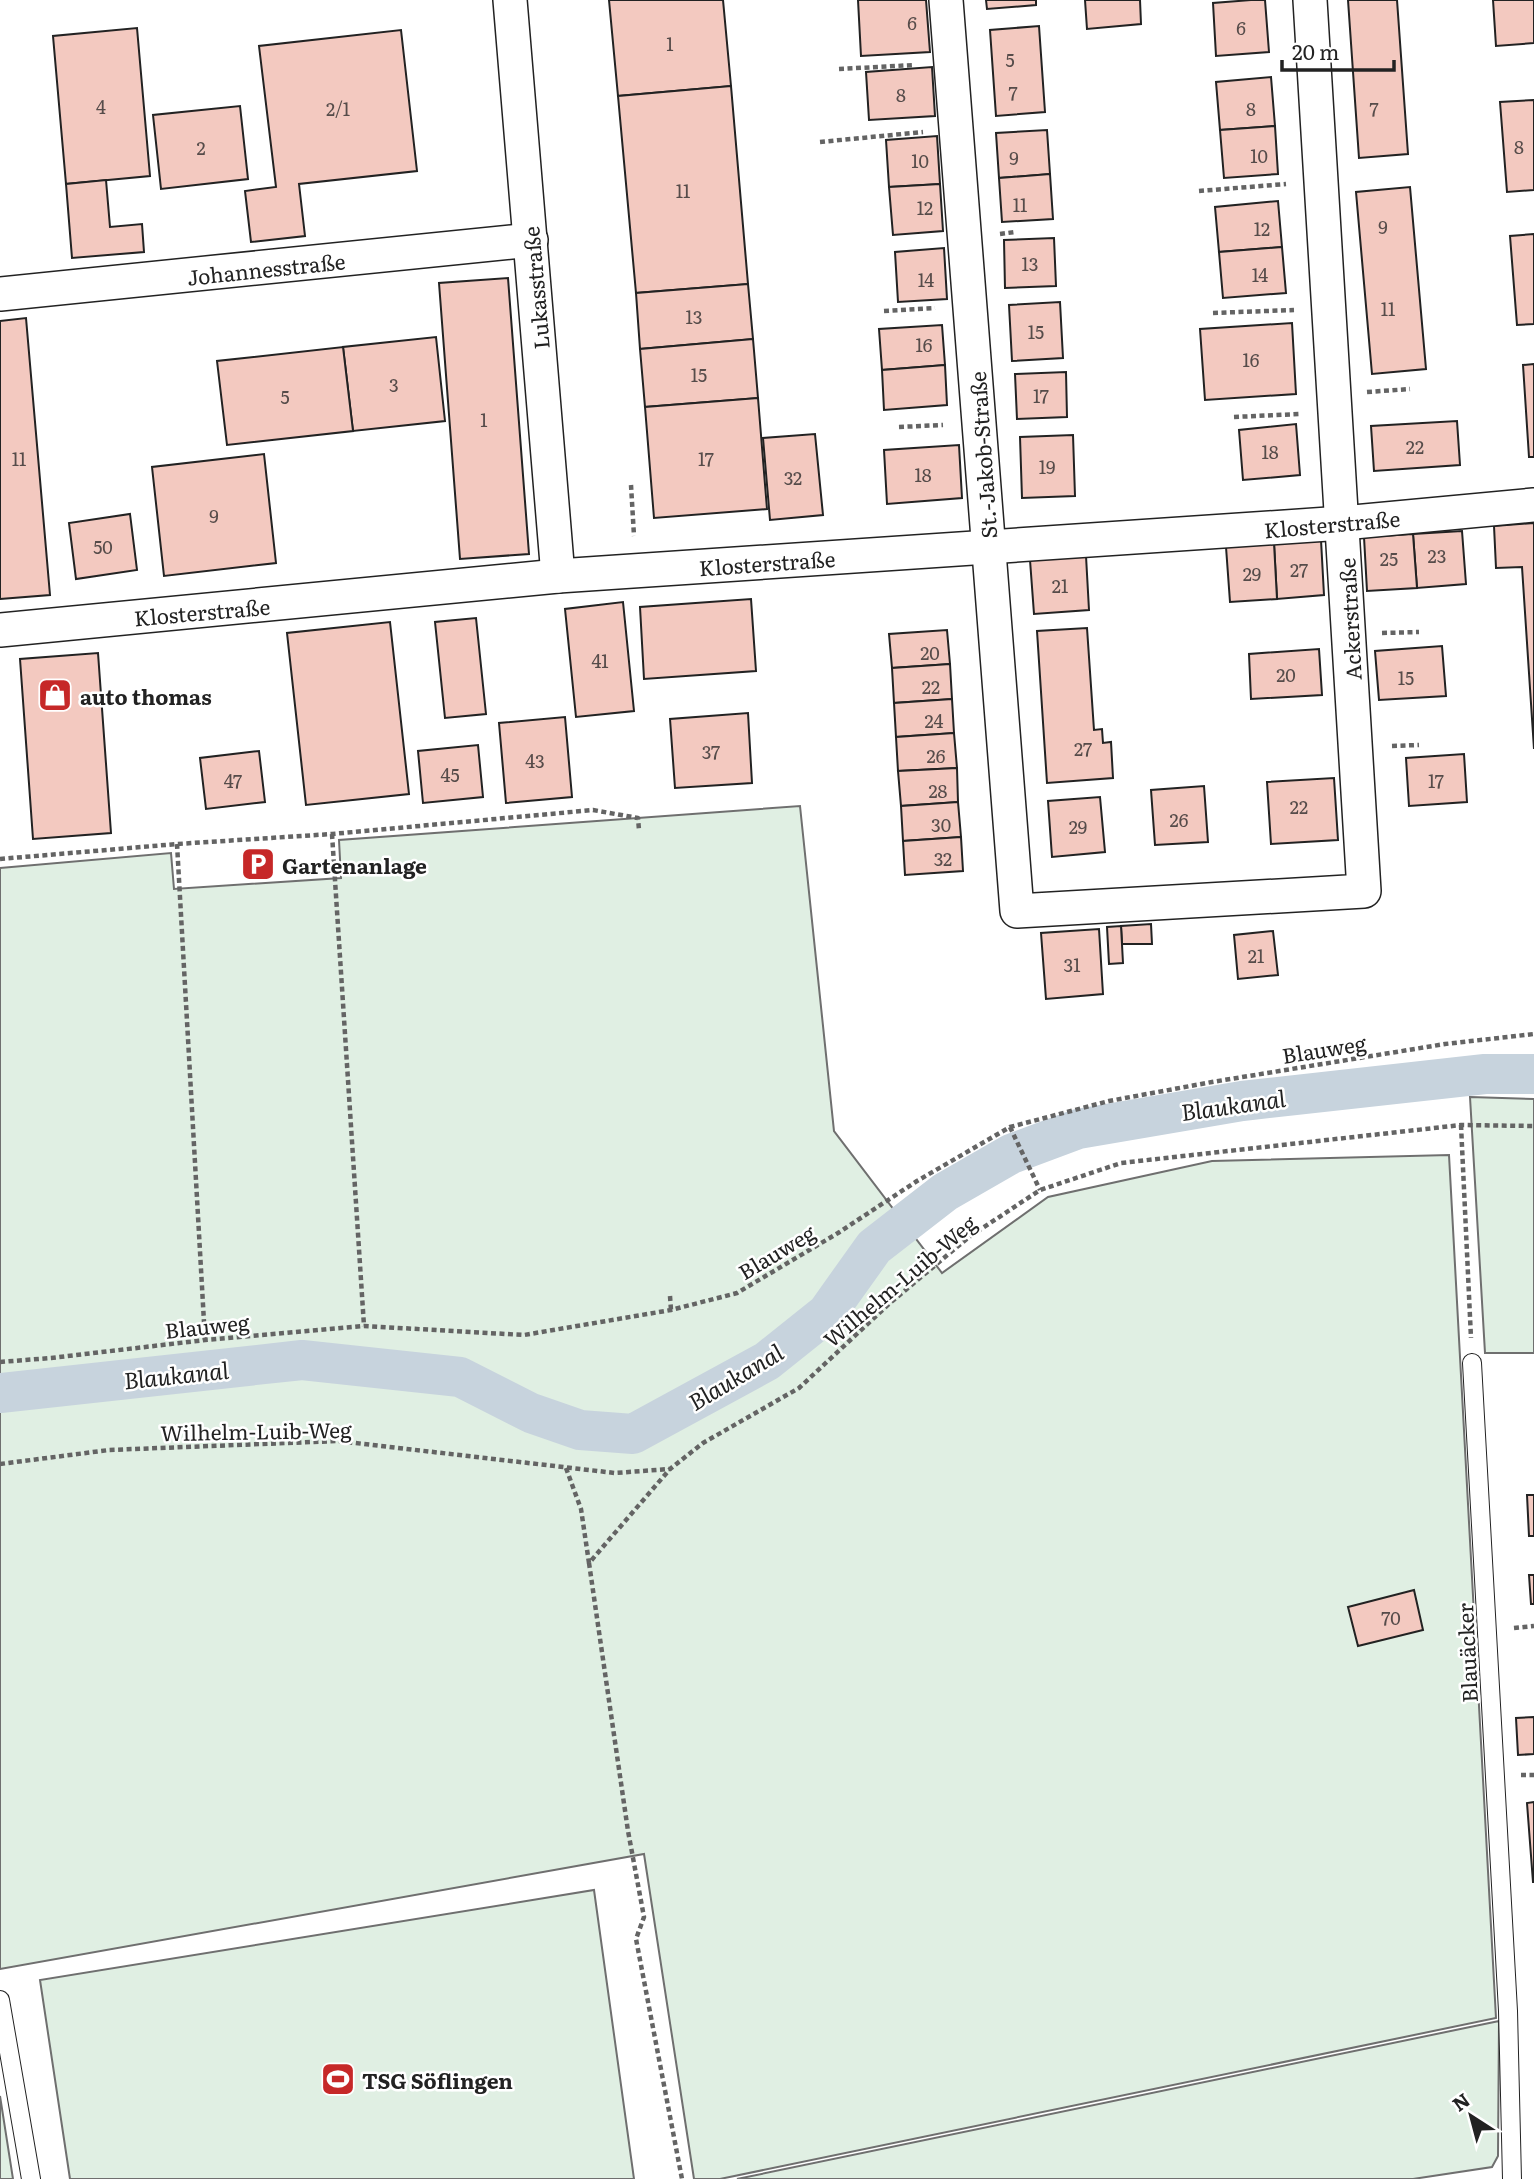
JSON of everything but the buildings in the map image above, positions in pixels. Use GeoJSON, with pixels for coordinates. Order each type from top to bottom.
{"type":"FeatureCollection","features":[{"type":"Feature","properties":{"kind":"street","name":"Lukasstraße"},"geometry":{"type":"LineString","coordinates":[[510,0],[558,576]]}},
{"type":"Feature","properties":{"kind":"street","name":"St.-Jakob-Straße"},"geometry":{"type":"LineString","coordinates":[[946,0],[1017,911]]}},
{"type":"Feature","properties":{"kind":"street","name":"Ackerstraße"},"geometry":{"type":"LineString","coordinates":[[1017,911],[1364,891],[1310,0]]}},
{"type":"Feature","properties":{"kind":"street","name":"Johannesstraße"},"geometry":{"type":"LineString","coordinates":[[0,293],[531,240]]}},
{"type":"Feature","properties":{"kind":"street","name":"Klosterstraße"},"geometry":{"type":"LineString","coordinates":[[0,630],[558,576],[1343,523],[1534,505]]}},
{"type":"Feature","properties":{"kind":"lane","name":"Blauäcker"},"geometry":{"type":"LineString","coordinates":[[1472,1363],[1508,2011],[1513,2179]]}},
{"type":"Feature","properties":{"kind":"lane"},"geometry":{"type":"LineString","coordinates":[[0,2000],[31,2179]]}},
{"type":"Feature","properties":{"kind":"path"},"geometry":{"type":"LineString","coordinates":[[839,69],[951,63]]}},
{"type":"Feature","properties":{"kind":"path"},"geometry":{"type":"LineString","coordinates":[[820,142],[956,129]]}},
{"type":"Feature","properties":{"kind":"path"},"geometry":{"type":"LineString","coordinates":[[1199,191],[1321,181]]}},
{"type":"Feature","properties":{"kind":"path"},"geometry":{"type":"LineString","coordinates":[[884,311],[970,306]]}},
{"type":"Feature","properties":{"kind":"path"},"geometry":{"type":"LineString","coordinates":[[1213,313],[1329,308]]}},
{"type":"Feature","properties":{"kind":"path"},"geometry":{"type":"LineString","coordinates":[[1234,416],[1336,412]]}},
{"type":"Feature","properties":{"kind":"path"},"geometry":{"type":"LineString","coordinates":[[899,426],[979,424]]}},
{"type":"Feature","properties":{"kind":"path"},"geometry":{"type":"LineString","coordinates":[[631,485],[636,571]]}},
{"type":"Feature","properties":{"kind":"path"},"geometry":{"type":"LineString","coordinates":[[0,859],[332,834],[593,810],[638,818],[639,830]]}},
{"type":"Feature","properties":{"kind":"path"},"geometry":{"type":"LineString","coordinates":[[332,834],[364,1326]]}},
{"type":"Feature","properties":{"kind":"path"},"geometry":{"type":"LineString","coordinates":[[177,844],[205,1340]]}},
{"type":"Feature","properties":{"kind":"path","name":"Blauweg"},"geometry":{"type":"LineString","coordinates":[[0,1362],[364,1326],[524,1335],[671,1310],[737,1293],[838,1233],[916,1181],[1010,1127],[1109,1101],[1187,1087],[1445,1044],[1534,1034]]}},
{"type":"Feature","properties":{"kind":"path"},"geometry":{"type":"LineString","coordinates":[[1461,1125],[1472,1363]]}},
{"type":"Feature","properties":{"kind":"path","name":"Wilhelm-Luib-Weg"},"geometry":{"type":"LineString","coordinates":[[0,1464],[109,1450],[338,1441],[615,1473],[670,1469],[703,1443],[799,1388],[890,1303],[969,1237],[1040,1190],[1121,1163],[1461,1125],[1534,1126]]}},
{"type":"Feature","properties":{"kind":"path"},"geometry":{"type":"LineString","coordinates":[[1010,1127],[1040,1190]]}},
{"type":"Feature","properties":{"kind":"path"},"geometry":{"type":"LineString","coordinates":[[670,1296],[671,1310]]}},
{"type":"Feature","properties":{"kind":"path"},"geometry":{"type":"LineString","coordinates":[[566,1468],[581,1509],[628,1831],[644,1917],[636,1939],[682,2179]]}},
{"type":"Feature","properties":{"kind":"path"},"geometry":{"type":"LineString","coordinates":[[589,1563],[670,1469]]}},
{"type":"Feature","properties":{"kind":"green space"},"geometry":{"type":"Polygon","coordinates":[[[800,806],[834,1131],[942,1273],[1048,1197],[1212,1161],[1449,1155],[1496,2018],[720,2179],[694,2179],[644,1854],[0,1969],[0,868],[171,853],[174,889],[341,878],[339,840],[800,806]]]}},
{"type":"Feature","properties":{"kind":"green space"},"geometry":{"type":"Polygon","coordinates":[[[1470,1097],[1534,1099],[1534,1353],[1485,1353],[1470,1097]]]}},
{"type":"Feature","properties":{"kind":"green space","name":"TSG Söflingen"},"geometry":{"type":"Polygon","coordinates":[[[594,1890],[634,2179],[70,2179],[40,1980],[594,1890]]]}},
{"type":"Feature","properties":{"kind":"green space"},"geometry":{"type":"Polygon","coordinates":[[[1499,2021],[1498,2156],[1492,2167],[1413,2179],[737,2179],[1499,2021]]]}},
{"type":"Feature","properties":{"kind":"green space"},"geometry":{"type":"Polygon","coordinates":[[[0,2096],[13,2179],[0,2179],[0,2096]]]}},
{"type":"Feature","properties":{"kind":"waterway","name":"Blaukanal"},"geometry":{"type":"LineString","coordinates":[[0,1393],[302,1360],[460,1377],[531,1413],[580,1430],[633,1434],[767,1361],[827,1313],[874,1247],[945,1192],[1011,1154],[1078,1129],[1242,1101],[1485,1074],[1534,1074]]}},
{"type":"Feature","properties":{"kind":"place","name":"auto thomas"},"geometry":{"type":"Point","coordinates":[55,695]}},
{"type":"Feature","properties":{"kind":"place","name":"Gartenanlage"},"geometry":{"type":"Point","coordinates":[258,864]}},
{"type":"Feature","properties":{"kind":"place","name":"TSG Söflingen"},"geometry":{"type":"Point","coordinates":[338,2079]}}]}
